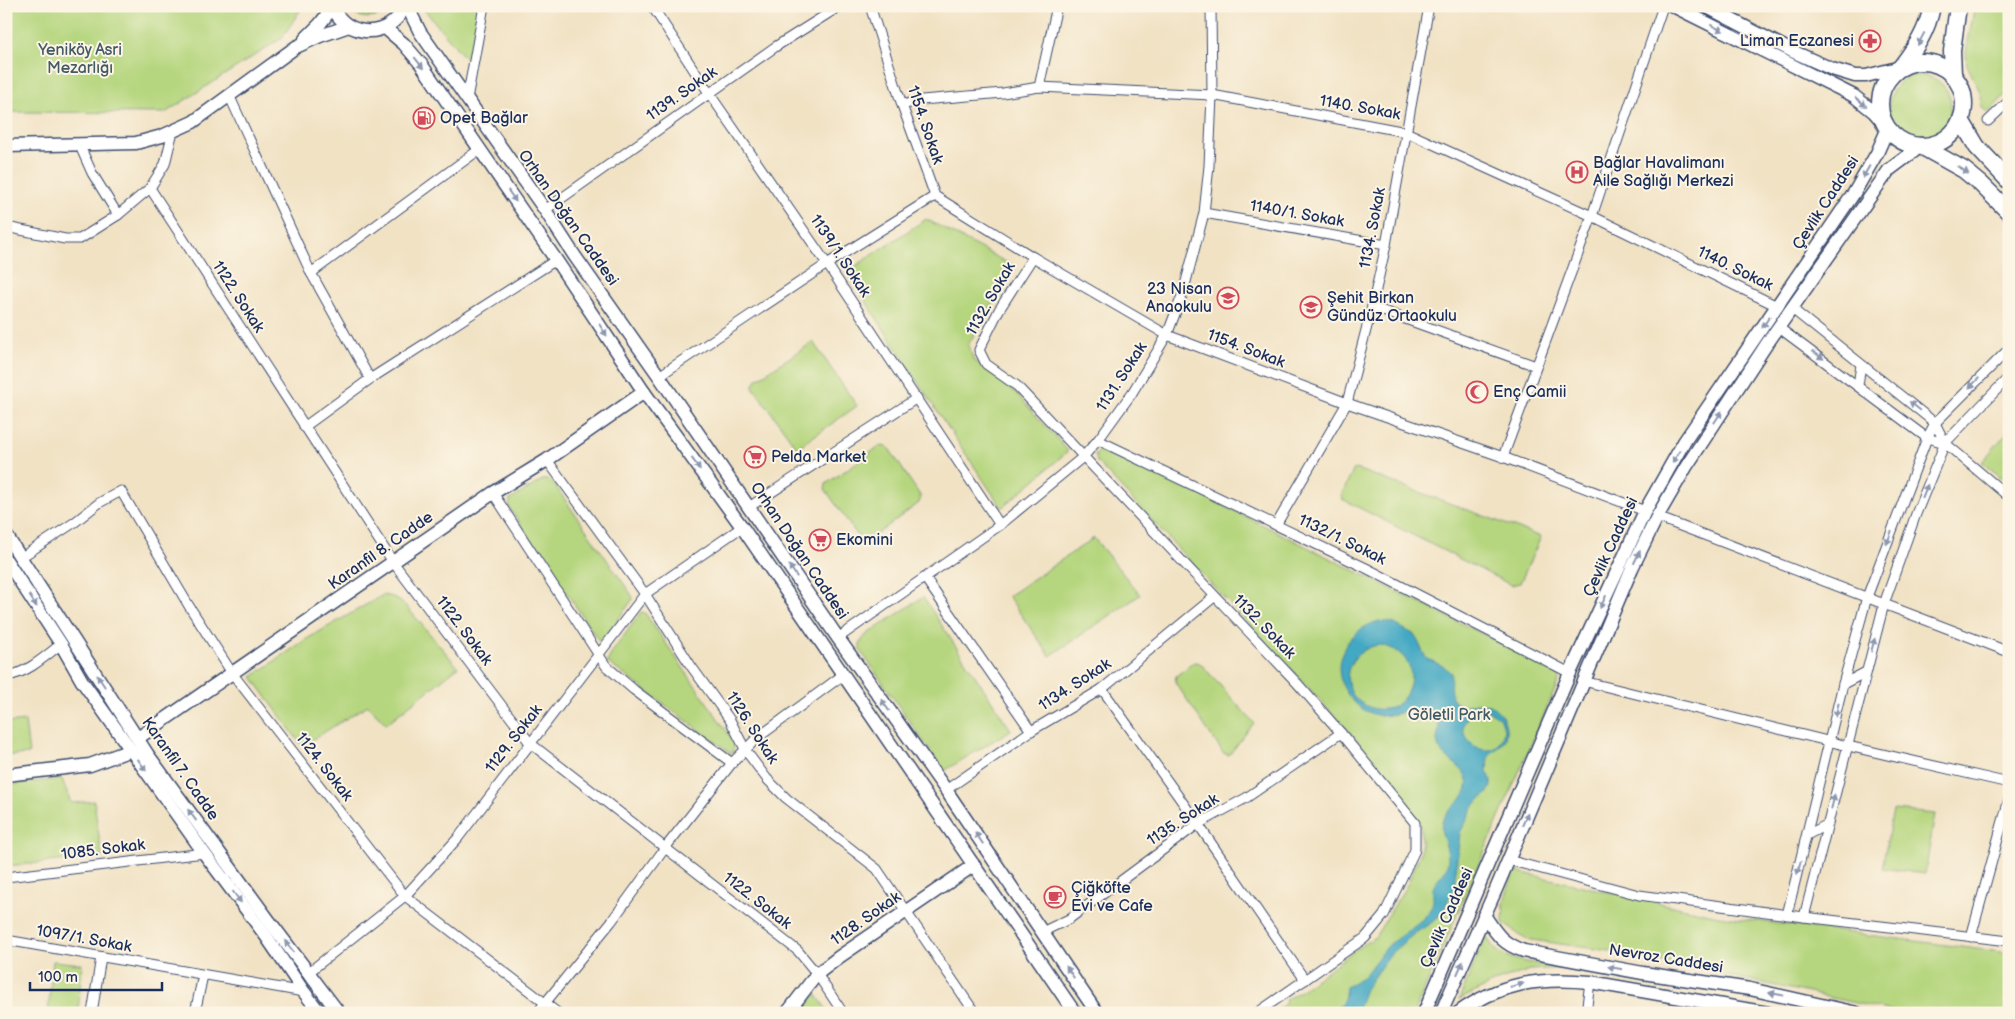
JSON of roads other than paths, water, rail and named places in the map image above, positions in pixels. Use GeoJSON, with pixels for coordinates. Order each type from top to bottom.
{"type":"FeatureCollection","features":[{"type":"Feature","properties":{"kind":"highway"},"geometry":{"type":"LineString","coordinates":[[1932,6],[1930,19],[1920,41],[1901,67],[1890,76],[1883,88],[1880,102],[1882,116],[1888,128],[1902,141],[1921,146],[1964,170],[2009,212]]}},
{"type":"Feature","properties":{"kind":"highway"},"geometry":{"type":"LineString","coordinates":[[1953,75],[1952,51],[1958,6]]}},
{"type":"Feature","properties":{"kind":"highway"},"geometry":{"type":"LineString","coordinates":[[1901,67],[1917,62],[1934,63],[1953,75],[1960,85],[1964,96],[1961,120],[1954,131],[1945,139],[1934,144],[1921,146]]}},
{"type":"Feature","properties":{"kind":"highway"},"geometry":{"type":"LineString","coordinates":[[1961,120],[1977,147],[2009,181]]}},
{"type":"Feature","properties":{"kind":"main road"},"geometry":{"type":"LineString","coordinates":[[296,48],[320,24],[332,7],[339,18],[349,26],[366,31],[385,28],[402,14],[405,6]]}},
{"type":"Feature","properties":{"kind":"main road","name":"Orhan Doğan Caddesi"},"geometry":{"type":"LineString","coordinates":[[410,6],[412,16],[420,32],[545,210],[838,638],[946,790],[1097,1013]]}},
{"type":"Feature","properties":{"kind":"main road"},"geometry":{"type":"LineString","coordinates":[[1673,6],[1854,96],[1874,112],[1888,128]]}},
{"type":"Feature","properties":{"kind":"main road"},"geometry":{"type":"LineString","coordinates":[[1705,6],[1792,51],[1855,76],[1866,76],[1901,67]]}},
{"type":"Feature","properties":{"kind":"main road"},"geometry":{"type":"LineString","coordinates":[[6,146],[136,143],[173,131],[193,122],[296,48],[320,36],[349,26]]}},
{"type":"Feature","properties":{"kind":"main road"},"geometry":{"type":"LineString","coordinates":[[385,28],[404,44],[420,64],[480,149],[644,392],[742,527],[1075,1013]]}},
{"type":"Feature","properties":{"kind":"main road","name":"Çevlik Caddesi"},"geometry":{"type":"LineString","coordinates":[[1424,1013],[1570,673],[1645,511],[1684,442],[1854,194],[1877,153],[1888,128]]}},
{"type":"Feature","properties":{"kind":"main road","name":"Çevlik Caddesi"},"geometry":{"type":"LineString","coordinates":[[1441,1013],[1632,568],[1657,517],[1686,467],[1778,327],[1889,170],[1921,146]]}},
{"type":"Feature","properties":{"kind":"main road","name":"Karanfil 8. Cadde"},"geometry":{"type":"LineString","coordinates":[[138,738],[493,493],[548,460],[644,392]]}},
{"type":"Feature","properties":{"kind":"main road","name":"Karanfil 7. Cadde"},"geometry":{"type":"LineString","coordinates":[[6,535],[138,738],[264,914],[339,1013]]}},
{"type":"Feature","properties":{"kind":"main road","name":"Karanfil 7. Cadde"},"geometry":{"type":"LineString","coordinates":[[7,563],[62,644],[82,681],[320,1013]]}},
{"type":"Feature","properties":{"kind":"main road"},"geometry":{"type":"LineString","coordinates":[[6,775],[90,765],[131,750]]}},
{"type":"Feature","properties":{"kind":"main road","name":"1128. Sokak"},"geometry":{"type":"LineString","coordinates":[[787,1013],[817,974],[974,865]]}},
{"type":"Feature","properties":{"kind":"main road","name":"Nevroz Caddesi"},"geometry":{"type":"LineString","coordinates":[[1484,915],[1500,938],[1511,947],[1524,951],[1643,974],[1750,989],[1857,1013]]}},
{"type":"Feature","properties":{"kind":"main road"},"geometry":{"type":"LineString","coordinates":[[1458,1013],[1468,1006],[1510,986],[1537,980],[1565,979],[1768,1013]]}},
{"type":"Feature","properties":{"kind":"street"},"geometry":{"type":"LineString","coordinates":[[467,99],[484,6]]}},
{"type":"Feature","properties":{"kind":"street","name":"1139/1. Sokak"},"geometry":{"type":"LineString","coordinates":[[652,6],[709,93],[827,264],[1000,525]]}},
{"type":"Feature","properties":{"kind":"street","name":"1139. Sokak"},"geometry":{"type":"LineString","coordinates":[[545,210],[775,47],[840,6]]}},
{"type":"Feature","properties":{"kind":"street","name":"1154. Sokak"},"geometry":{"type":"LineString","coordinates":[[870,6],[902,105],[935,196],[1033,257],[1167,335],[1347,403],[1503,457],[1645,511]]}},
{"type":"Feature","properties":{"kind":"street"},"geometry":{"type":"LineString","coordinates":[[1039,87],[1056,6]]}},
{"type":"Feature","properties":{"kind":"street","name":"1131. Sokak"},"geometry":{"type":"LineString","coordinates":[[838,638],[1000,525],[1084,457],[1132,393],[1167,335],[1183,293],[1204,213],[1209,166],[1212,95],[1211,6]]}},
{"type":"Feature","properties":{"kind":"street","name":"1134. Sokak"},"geometry":{"type":"LineString","coordinates":[[1276,525],[1347,403],[1386,245],[1429,6]]}},
{"type":"Feature","properties":{"kind":"street"},"geometry":{"type":"LineString","coordinates":[[1503,457],[1592,216],[1663,6]]}},
{"type":"Feature","properties":{"kind":"street","name":"1140. Sokak"},"geometry":{"type":"LineString","coordinates":[[902,105],[922,100],[1003,93],[1039,87],[1212,95],[1406,132],[1592,216],[1777,306]]}},
{"type":"Feature","properties":{"kind":"street"},"geometry":{"type":"LineString","coordinates":[[229,95],[311,273],[370,379]]}},
{"type":"Feature","properties":{"kind":"street"},"geometry":{"type":"LineString","coordinates":[[1988,122],[2009,101]]}},
{"type":"Feature","properties":{"kind":"street"},"geometry":{"type":"LineString","coordinates":[[6,227],[65,239],[80,239],[118,215],[150,188],[164,164],[173,131]]}},
{"type":"Feature","properties":{"kind":"street"},"geometry":{"type":"LineString","coordinates":[[79,144],[92,174],[118,215]]}},
{"type":"Feature","properties":{"kind":"street"},"geometry":{"type":"LineString","coordinates":[[311,273],[480,149]]}},
{"type":"Feature","properties":{"kind":"street","name":"1122. Sokak"},"geometry":{"type":"LineString","coordinates":[[150,188],[392,562],[530,743],[798,951],[817,974],[843,1013]]}},
{"type":"Feature","properties":{"kind":"street"},"geometry":{"type":"LineString","coordinates":[[659,376],[827,264],[935,196]]}},
{"type":"Feature","properties":{"kind":"street","name":"1140/1. Sokak"},"geometry":{"type":"LineString","coordinates":[[1204,213],[1386,245]]}},
{"type":"Feature","properties":{"kind":"street","name":"1132. Sokak"},"geometry":{"type":"LineString","coordinates":[[1033,257],[999,310],[979,350],[986,364],[1018,386],[1214,597],[1297,683],[1415,823],[1415,850],[1384,915],[1365,938],[1257,1013]]}},
{"type":"Feature","properties":{"kind":"street"},"geometry":{"type":"LineString","coordinates":[[304,428],[370,379],[556,260]]}},
{"type":"Feature","properties":{"kind":"street"},"geometry":{"type":"LineString","coordinates":[[1372,307],[1536,366]]}},
{"type":"Feature","properties":{"kind":"street"},"geometry":{"type":"LineString","coordinates":[[1791,308],[1935,423],[1945,443],[2009,497]]}},
{"type":"Feature","properties":{"kind":"street"},"geometry":{"type":"LineString","coordinates":[[1778,327],[1927,438],[1945,443]]}},
{"type":"Feature","properties":{"kind":"street"},"geometry":{"type":"LineString","coordinates":[[1787,915],[1843,684],[1867,597],[1927,438],[1935,423],[2009,349]]}},
{"type":"Feature","properties":{"kind":"street"},"geometry":{"type":"LineString","coordinates":[[1999,358],[2009,362]]}},
{"type":"Feature","properties":{"kind":"street"},"geometry":{"type":"LineString","coordinates":[[1858,385],[1861,365]]}},
{"type":"Feature","properties":{"kind":"street"},"geometry":{"type":"LineString","coordinates":[[1804,917],[1884,604],[1916,514],[1945,443],[2009,377]]}},
{"type":"Feature","properties":{"kind":"street"},"geometry":{"type":"LineString","coordinates":[[749,506],[916,398]]}},
{"type":"Feature","properties":{"kind":"street","name":"1132/1. Sokak"},"geometry":{"type":"LineString","coordinates":[[1098,440],[1366,568],[1570,673]]}},
{"type":"Feature","properties":{"kind":"street","name":"1126. Sokak"},"geometry":{"type":"LineString","coordinates":[[548,460],[645,594],[691,666],[730,720],[746,751],[767,779],[786,798],[876,870],[975,1013]]}},
{"type":"Feature","properties":{"kind":"street","name":"1124. Sokak"},"geometry":{"type":"LineString","coordinates":[[20,558],[75,522],[99,503],[121,491],[232,674],[405,896],[558,1013]]}},
{"type":"Feature","properties":{"kind":"street"},"geometry":{"type":"LineString","coordinates":[[493,493],[606,666],[634,690],[732,763]]}},
{"type":"Feature","properties":{"kind":"street"},"geometry":{"type":"LineString","coordinates":[[1895,521],[1916,514]]}},
{"type":"Feature","properties":{"kind":"street"},"geometry":{"type":"LineString","coordinates":[[1657,517],[2009,652]]}},
{"type":"Feature","properties":{"kind":"street","name":"1129. Sokak"},"geometry":{"type":"LineString","coordinates":[[309,972],[405,896],[458,838],[645,594],[742,527]]}},
{"type":"Feature","properties":{"kind":"street"},"geometry":{"type":"LineString","coordinates":[[925,578],[1031,731]]}},
{"type":"Feature","properties":{"kind":"street","name":"1134. Sokak"},"geometry":{"type":"LineString","coordinates":[[946,790],[1031,731],[1102,689],[1214,597]]}},
{"type":"Feature","properties":{"kind":"street"},"geometry":{"type":"LineString","coordinates":[[6,676],[12,675],[41,660],[62,644]]}},
{"type":"Feature","properties":{"kind":"street"},"geometry":{"type":"LineString","coordinates":[[1843,684],[1866,672]]}},
{"type":"Feature","properties":{"kind":"street"},"geometry":{"type":"LineString","coordinates":[[537,1013],[611,922],[665,848],[732,763],[757,738],[844,675]]}},
{"type":"Feature","properties":{"kind":"street"},"geometry":{"type":"LineString","coordinates":[[1583,681],[1830,742],[2009,783]]}},
{"type":"Feature","properties":{"kind":"street"},"geometry":{"type":"LineString","coordinates":[[1102,689],[1305,980]]}},
{"type":"Feature","properties":{"kind":"street","name":"1135. Sokak"},"geometry":{"type":"LineString","coordinates":[[1042,932],[1068,919],[1198,824],[1246,798],[1341,733]]}},
{"type":"Feature","properties":{"kind":"street"},"geometry":{"type":"LineString","coordinates":[[1970,937],[2009,799]]}},
{"type":"Feature","properties":{"kind":"street"},"geometry":{"type":"LineString","coordinates":[[1807,836],[1828,824]]}},
{"type":"Feature","properties":{"kind":"street","name":"1085. Sokak"},"geometry":{"type":"LineString","coordinates":[[6,877],[204,853]]}},
{"type":"Feature","properties":{"kind":"street"},"geometry":{"type":"LineString","coordinates":[[1508,860],[1639,895],[1787,915],[2009,941]]}},
{"type":"Feature","properties":{"kind":"street","name":"1097/1. Sokak"},"geometry":{"type":"LineString","coordinates":[[6,940],[304,992]]}},
{"type":"Feature","properties":{"kind":"street"},"geometry":{"type":"LineString","coordinates":[[92,1013],[101,957]]}},
{"type":"Feature","properties":{"kind":"street"},"geometry":{"type":"LineString","coordinates":[[195,1013],[202,975]]}},
{"type":"Feature","properties":{"kind":"street"},"geometry":{"type":"LineString","coordinates":[[1586,1013],[1590,982]]}},
{"type":"Feature","properties":{"kind":"water"},"geometry":{"type":"Polygon","coordinates":[[[1379,621],[1393,623],[1415,635],[1426,658],[1445,667],[1451,673],[1450,685],[1453,700],[1459,705],[1482,703],[1494,708],[1505,722],[1506,735],[1504,741],[1488,758],[1487,771],[1491,779],[1491,786],[1488,793],[1475,804],[1460,833],[1454,887],[1437,919],[1414,934],[1391,953],[1365,989],[1356,1013],[1307,1013],[1316,1009],[1336,1008],[1339,1006],[1344,1000],[1346,987],[1364,976],[1386,947],[1428,913],[1433,903],[1433,887],[1445,870],[1448,862],[1441,826],[1442,822],[1462,797],[1467,786],[1465,774],[1439,748],[1437,742],[1439,722],[1434,714],[1420,709],[1385,716],[1377,715],[1368,712],[1354,702],[1342,685],[1339,673],[1343,651],[1357,632],[1379,621]],[[1378,645],[1364,650],[1353,660],[1348,673],[1348,681],[1351,692],[1360,702],[1369,707],[1384,709],[1396,705],[1405,696],[1410,685],[1410,672],[1406,660],[1395,650],[1378,645]],[[1481,710],[1468,717],[1463,725],[1465,735],[1471,743],[1479,748],[1488,750],[1497,746],[1504,730],[1501,721],[1495,714],[1481,710]]]}},
{"type":"Feature","properties":{"kind":"place","name":"Liman Eczanesi"},"geometry":{"type":"Point","coordinates":[1870,41]}},
{"type":"Feature","properties":{"kind":"place","name":"Opet Bağlar"},"geometry":{"type":"Point","coordinates":[424,118]}},
{"type":"Feature","properties":{"kind":"place","name":"Bağlar Havalimanı Aile Sağlığı Merkezi"},"geometry":{"type":"Point","coordinates":[1577,172]}},
{"type":"Feature","properties":{"kind":"place","name":"23 Nisan Anaokulu"},"geometry":{"type":"Point","coordinates":[1228,298]}},
{"type":"Feature","properties":{"kind":"place","name":"Şehit Birkan Gündüz Ortaokulu"},"geometry":{"type":"Point","coordinates":[1311,307]}},
{"type":"Feature","properties":{"kind":"place","name":"Enç Camii"},"geometry":{"type":"Point","coordinates":[1477,392]}},
{"type":"Feature","properties":{"kind":"place","name":"Pelda Market"},"geometry":{"type":"Point","coordinates":[755,457]}},
{"type":"Feature","properties":{"kind":"place","name":"Ekomini"},"geometry":{"type":"Point","coordinates":[820,540]}},
{"type":"Feature","properties":{"kind":"place","name":"Çiğköfte Evi ve Cafe"},"geometry":{"type":"Point","coordinates":[1055,897]}},
{"type":"Feature","properties":{"kind":"park label","name":"Yeniköy Asri Mezarlığı"},"geometry":{"type":"Point","coordinates":[80,59]}},
{"type":"Feature","properties":{"kind":"park label","name":"Göletli Park"},"geometry":{"type":"Point","coordinates":[1449,715]}}]}
